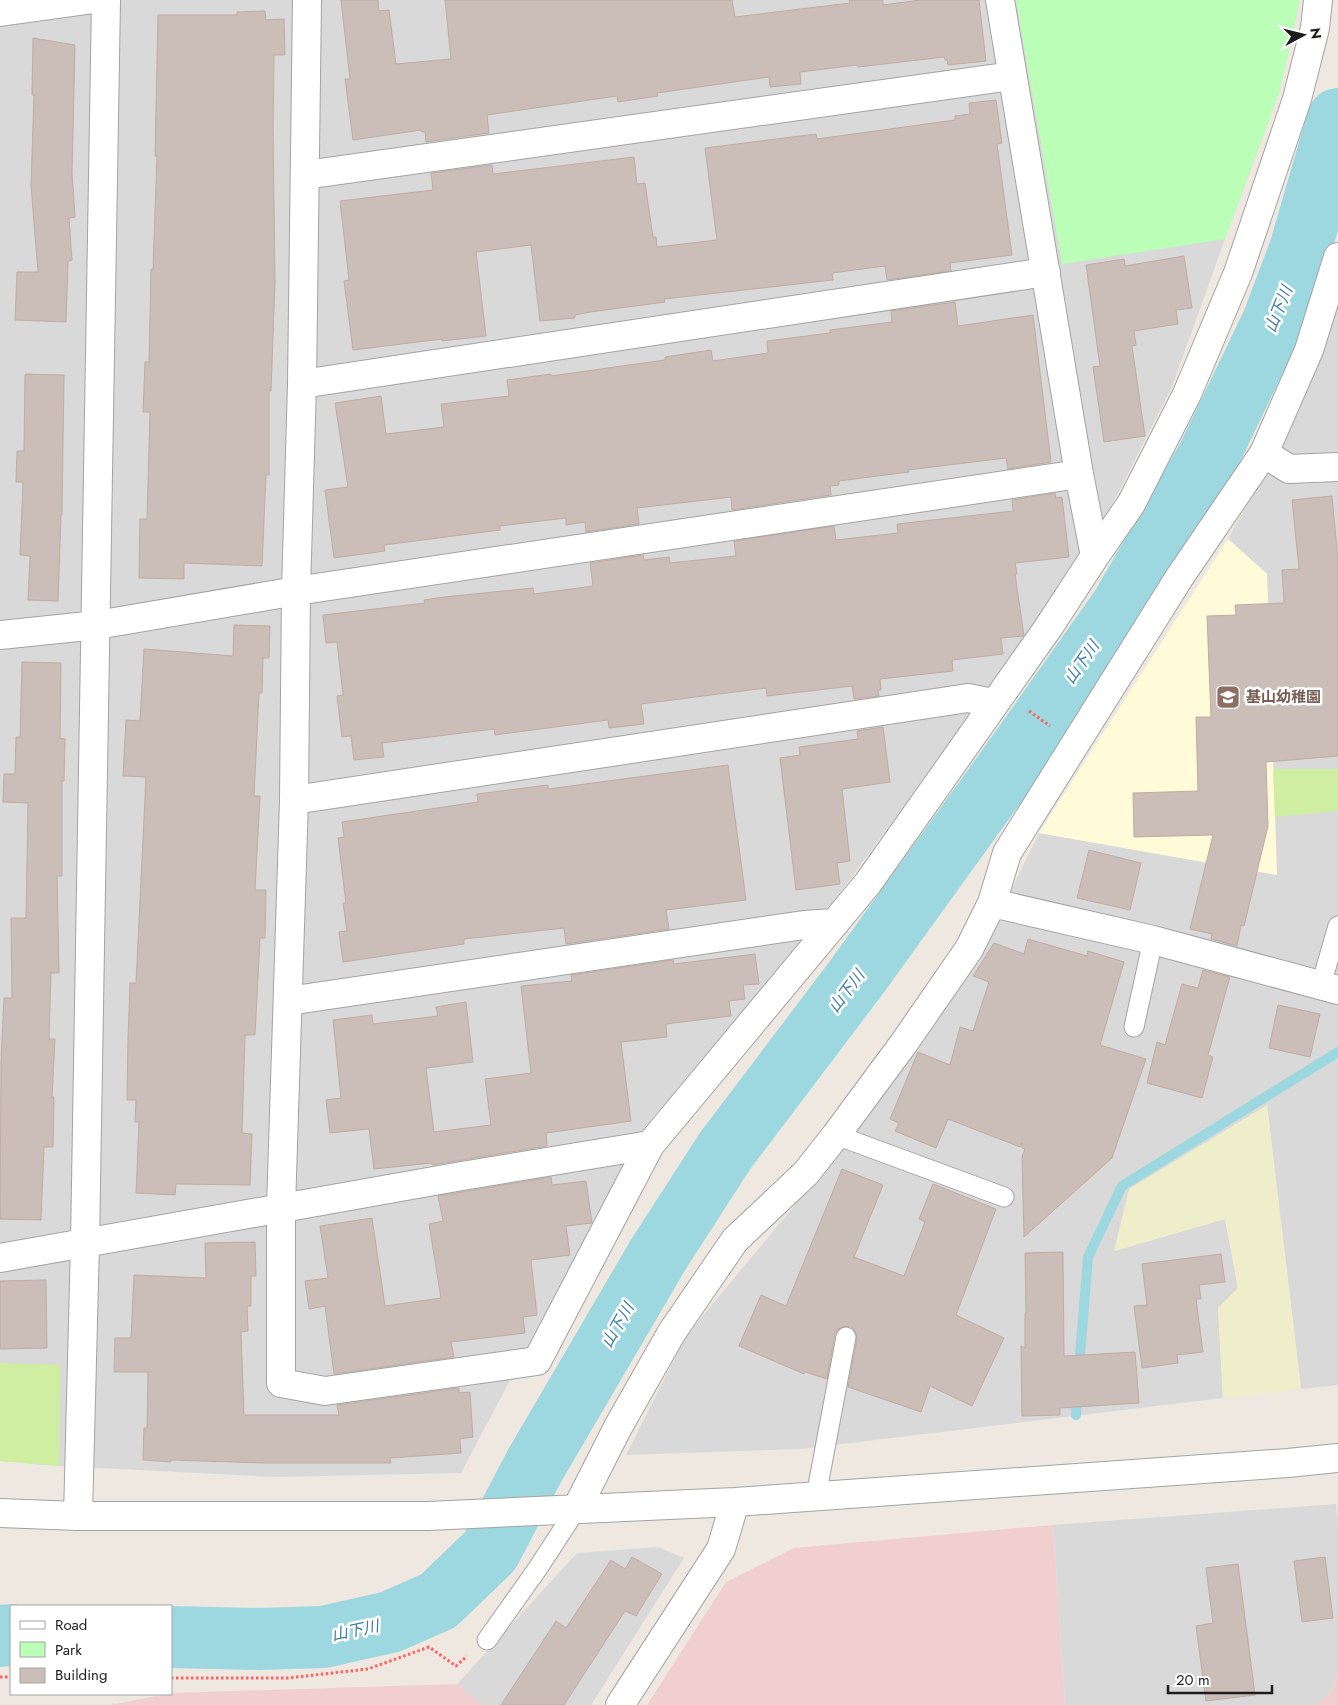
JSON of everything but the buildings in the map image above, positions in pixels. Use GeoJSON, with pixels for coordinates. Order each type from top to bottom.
{"type":"FeatureCollection","features":[{"type":"Feature","properties":{"kind":"street"},"geometry":{"type":"LineString","coordinates":[[16,7],[87,0]]}},
{"type":"Feature","properties":{"kind":"street"},"geometry":{"type":"LineString","coordinates":[[78,1516],[97,625],[106,0]]}},
{"type":"Feature","properties":{"kind":"street"},"geometry":{"type":"LineString","coordinates":[[306,0],[302,384],[296,591],[294,800],[281,1208],[281,1383],[325,1391],[537,1361],[650,1145],[868,883],[1048,628],[1136,495],[1187,394],[1238,274],[1297,99],[1314,28],[1318,0]]}},
{"type":"Feature","properties":{"kind":"street"},"geometry":{"type":"LineString","coordinates":[[1000,0],[1079,474],[1095,556]]}},
{"type":"Feature","properties":{"kind":"street"},"geometry":{"type":"LineString","coordinates":[[304,175],[1012,76]]}},
{"type":"Feature","properties":{"kind":"street"},"geometry":{"type":"LineString","coordinates":[[566,1509],[618,1427],[672,1332],[735,1240],[806,1174],[904,1043],[969,949],[992,903],[1006,852],[1179,578],[1264,453],[1309,350],[1338,258]]}},
{"type":"Feature","properties":{"kind":"street"},"geometry":{"type":"LineString","coordinates":[[302,384],[1046,272]]}},
{"type":"Feature","properties":{"kind":"street"},"geometry":{"type":"LineString","coordinates":[[1264,453],[1290,469],[1338,467]]}},
{"type":"Feature","properties":{"kind":"street"},"geometry":{"type":"LineString","coordinates":[[0,635],[97,625],[296,591],[1079,474]]}},
{"type":"Feature","properties":{"kind":"street"},"geometry":{"type":"LineString","coordinates":[[294,800],[968,698],[994,703]]}},
{"type":"Feature","properties":{"kind":"street"},"geometry":{"type":"LineString","coordinates":[[992,903],[1153,940],[1329,988]]}},
{"type":"Feature","properties":{"kind":"street"},"geometry":{"type":"LineString","coordinates":[[288,1001],[804,925],[835,923]]}},
{"type":"Feature","properties":{"kind":"street"},"geometry":{"type":"LineString","coordinates":[[0,1258],[650,1145]]}},
{"type":"Feature","properties":{"kind":"street"},"geometry":{"type":"LineString","coordinates":[[0,1513],[78,1516],[428,1516],[735,1502],[1338,1458]]}},
{"type":"Feature","properties":{"kind":"street"},"geometry":{"type":"LineString","coordinates":[[620,1705],[721,1549],[735,1502]]}},
{"type":"Feature","properties":{"kind":"lane"},"geometry":{"type":"LineString","coordinates":[[1329,988],[1338,926]]}},
{"type":"Feature","properties":{"kind":"lane"},"geometry":{"type":"LineString","coordinates":[[1134,1027],[1153,940]]}},
{"type":"Feature","properties":{"kind":"lane"},"geometry":{"type":"LineString","coordinates":[[836,1135],[1004,1196]]}},
{"type":"Feature","properties":{"kind":"lane"},"geometry":{"type":"LineString","coordinates":[[816,1496],[846,1338]]}},
{"type":"Feature","properties":{"kind":"lane"},"geometry":{"type":"LineString","coordinates":[[487,1640],[538,1568],[566,1509]]}},
{"type":"Feature","properties":{"kind":"path"},"geometry":{"type":"LineString","coordinates":[[1027,709],[1075,744]]}},
{"type":"Feature","properties":{"kind":"path"},"geometry":{"type":"LineString","coordinates":[[172,1678],[288,1678],[368,1669],[429,1647],[456,1666],[487,1640]]}},
{"type":"Feature","properties":{"kind":"shaded area"},"geometry":{"type":"Polygon","coordinates":[[[0,0],[1300,0],[1280,90],[1172,387],[1080,568],[825,913],[641,1132],[461,1473],[275,1477],[59,1466],[0,1461],[0,0]]]}},
{"type":"Feature","properties":{"kind":"shaded area"},"geometry":{"type":"Polygon","coordinates":[[[1338,291],[1338,1385],[1301,1389],[1267,1105],[1115,1251],[1225,1219],[1238,1288],[1218,1308],[1223,1398],[801,1449],[626,1455],[686,1336],[829,1164],[996,921],[1039,833],[1276,875],[1267,574],[1228,539],[1301,406],[1338,291]]]}},
{"type":"Feature","properties":{"kind":"shaded area"},"geometry":{"type":"Polygon","coordinates":[[[1228,539],[1267,574],[1277,875],[1039,833],[1228,539]]]}},
{"type":"Feature","properties":{"kind":"shaded area"},"geometry":{"type":"Polygon","coordinates":[[[1336,1504],[1338,1523],[1338,1672],[1331,1692],[1316,1705],[1065,1705],[1053,1525],[1336,1504]]]}},
{"type":"Feature","properties":{"kind":"shaded area"},"geometry":{"type":"Polygon","coordinates":[[[1053,1525],[1065,1705],[647,1705],[726,1582],[794,1548],[1053,1525]]]}},
{"type":"Feature","properties":{"kind":"shaded area"},"geometry":{"type":"Polygon","coordinates":[[[658,1547],[684,1558],[591,1705],[482,1705],[457,1684],[577,1553],[658,1547]]]}},
{"type":"Feature","properties":{"kind":"shaded area"},"geometry":{"type":"Polygon","coordinates":[[[1338,1672],[1338,1705],[1316,1705],[1331,1692],[1338,1672]]]}},
{"type":"Feature","properties":{"kind":"shaded area"},"geometry":{"type":"Polygon","coordinates":[[[457,1684],[482,1705],[110,1705],[161,1695],[172,1695],[172,1693],[457,1684]]]}},
{"type":"Feature","properties":{"kind":"green space"},"geometry":{"type":"Polygon","coordinates":[[[1016,0],[1300,0],[1280,90],[1225,239],[1062,264],[1016,0]]]}},
{"type":"Feature","properties":{"kind":"green space"},"geometry":{"type":"Polygon","coordinates":[[[1273,769],[1338,769],[1338,811],[1275,817],[1273,769]]]}},
{"type":"Feature","properties":{"kind":"green space"},"geometry":{"type":"Polygon","coordinates":[[[1267,1105],[1301,1389],[1223,1398],[1218,1308],[1238,1288],[1225,1219],[1114,1251],[1129,1189],[1267,1105]]]}},
{"type":"Feature","properties":{"kind":"green space"},"geometry":{"type":"Polygon","coordinates":[[[0,1363],[60,1365],[59,1466],[0,1461],[0,1363]]]}},
{"type":"Feature","properties":{"kind":"waterway","name":"山下川"},"geometry":{"type":"LineString","coordinates":[[172,1637],[260,1639],[323,1637],[390,1622],[438,1601],[490,1551],[535,1465],[658,1255],[725,1151],[856,978],[1122,606],[1208,457],[1272,324],[1300,250],[1338,119]]}},
{"type":"Feature","properties":{"kind":"waterway"},"geometry":{"type":"LineString","coordinates":[[1079,1367],[1088,1257],[1122,1186],[1338,1052]]}},
{"type":"Feature","properties":{"kind":"waterway"},"geometry":{"type":"LineString","coordinates":[[1076,1415],[1077,1394]]}},
{"type":"Feature","properties":{"kind":"waterway","name":"山下川"},"geometry":{"type":"LineString","coordinates":[[0,1636],[10,1635]]}},
{"type":"Feature","properties":{"kind":"place","name":"基山幼稚園"},"geometry":{"type":"Point","coordinates":[1228,697]}}]}
